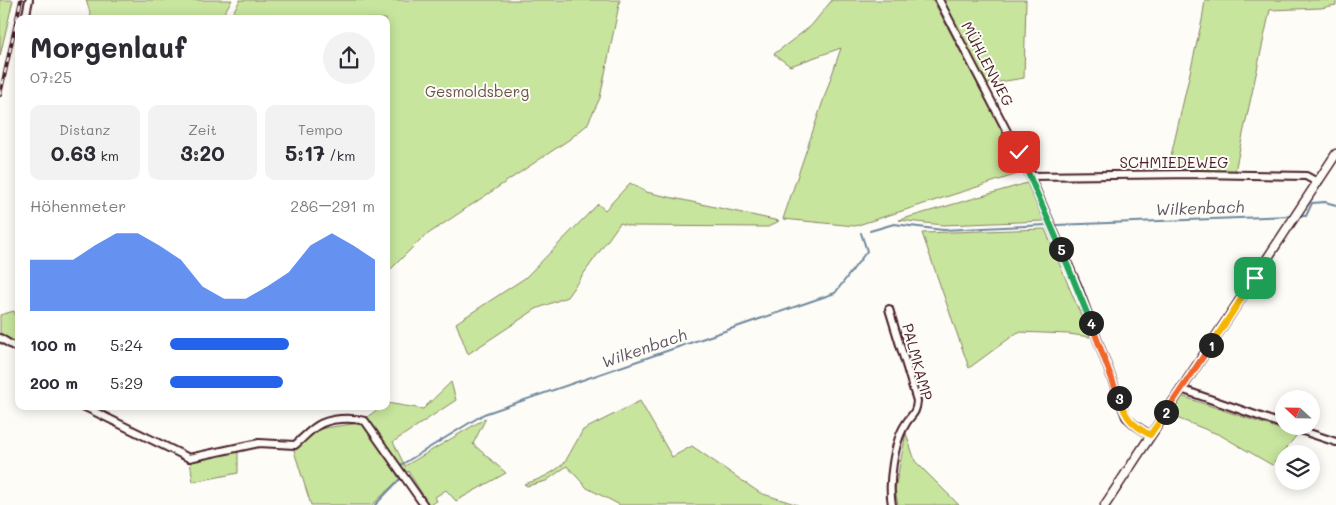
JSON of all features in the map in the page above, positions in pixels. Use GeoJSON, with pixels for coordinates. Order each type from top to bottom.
{"type":"FeatureCollection","features":[{"type":"Feature","properties":{"kind":"street"},"geometry":{"type":"LineString","coordinates":[[26,15],[29,0]]}},
{"type":"Feature","properties":{"kind":"street","name":"MÜHLENWEG"},"geometry":{"type":"LineString","coordinates":[[939,0],[1030,176],[1078,287],[1126,417],[1150,435]]}},
{"type":"Feature","properties":{"kind":"street"},"geometry":{"type":"LineString","coordinates":[[1105,505],[1336,154]]}},
{"type":"Feature","properties":{"kind":"street","name":"SCHMIEDEWEG"},"geometry":{"type":"LineString","coordinates":[[1030,176],[1197,174],[1306,176],[1317,182]]}},
{"type":"Feature","properties":{"kind":"street","name":"PALMKAMP"},"geometry":{"type":"LineString","coordinates":[[889,309],[917,401],[916,411],[905,424],[897,443],[889,491],[892,505]]}},
{"type":"Feature","properties":{"kind":"street"},"geometry":{"type":"LineString","coordinates":[[0,338],[15,346]]}},
{"type":"Feature","properties":{"kind":"street"},"geometry":{"type":"LineString","coordinates":[[1182,390],[1275,422]]}},
{"type":"Feature","properties":{"kind":"street"},"geometry":{"type":"LineString","coordinates":[[91,410],[189,458],[259,443],[292,446],[315,427],[322,424],[357,419],[364,421],[424,505]]}},
{"type":"Feature","properties":{"kind":"street"},"geometry":{"type":"LineString","coordinates":[[1315,435],[1336,442]]}},
{"type":"Feature","properties":{"kind":"green space"},"geometry":{"type":"Polygon","coordinates":[[[0,0],[13,0],[0,56],[0,0]]]}},
{"type":"Feature","properties":{"kind":"green space"},"geometry":{"type":"Polygon","coordinates":[[[86,0],[232,0],[223,15],[91,15],[86,0]]]}},
{"type":"Feature","properties":{"kind":"green space","name":"Gesmoldsberg"},"geometry":{"type":"Polygon","coordinates":[[[240,0],[620,0],[600,98],[587,125],[570,139],[422,238],[390,270],[390,15],[231,15],[240,0]]]}},
{"type":"Feature","properties":{"kind":"green space"},"geometry":{"type":"Polygon","coordinates":[[[832,0],[933,0],[1024,172],[855,226],[783,219],[841,48],[790,66],[774,54],[811,26],[832,0]]]}},
{"type":"Feature","properties":{"kind":"green space"},"geometry":{"type":"Polygon","coordinates":[[[942,0],[1026,0],[1024,78],[987,84],[942,0]]]}},
{"type":"Feature","properties":{"kind":"green space"},"geometry":{"type":"Polygon","coordinates":[[[1205,0],[1336,0],[1336,5],[1321,8],[1270,10],[1235,171],[1168,169],[1205,0]]]}},
{"type":"Feature","properties":{"kind":"green space"},"geometry":{"type":"Polygon","coordinates":[[[630,183],[646,192],[779,221],[768,227],[630,226],[620,223],[567,297],[536,309],[468,354],[456,323],[525,278],[598,204],[605,210],[630,183]]]}},
{"type":"Feature","properties":{"kind":"green space"},"geometry":{"type":"Polygon","coordinates":[[[1027,183],[1044,221],[943,225],[899,220],[1027,183]]]}},
{"type":"Feature","properties":{"kind":"green space"},"geometry":{"type":"Polygon","coordinates":[[[1045,229],[1090,337],[1069,334],[1018,332],[969,368],[922,233],[1045,229]]]}},
{"type":"Feature","properties":{"kind":"green space"},"geometry":{"type":"Polygon","coordinates":[[[14,311],[15,342],[0,333],[0,315],[14,311]]]}},
{"type":"Feature","properties":{"kind":"green space"},"geometry":{"type":"Polygon","coordinates":[[[451,382],[456,400],[393,442],[405,466],[486,418],[473,444],[506,473],[456,501],[446,490],[435,497],[437,501],[429,505],[408,471],[372,505],[311,505],[294,451],[318,429],[359,423],[377,410],[390,410],[390,404],[423,409],[451,382]]]}},
{"type":"Feature","properties":{"kind":"green space"},"geometry":{"type":"Polygon","coordinates":[[[1181,396],[1275,428],[1275,435],[1297,435],[1289,445],[1275,445],[1275,461],[1272,465],[1220,435],[1169,415],[1181,396]]]}},
{"type":"Feature","properties":{"kind":"green space"},"geometry":{"type":"Polygon","coordinates":[[[640,401],[672,457],[692,446],[760,493],[798,505],[620,505],[587,488],[567,466],[546,481],[527,486],[524,484],[546,476],[565,462],[583,430],[640,401]]]}},
{"type":"Feature","properties":{"kind":"green space"},"geometry":{"type":"Polygon","coordinates":[[[906,433],[915,461],[959,505],[898,505],[895,489],[906,433]]]}},
{"type":"Feature","properties":{"kind":"green space"},"geometry":{"type":"Polygon","coordinates":[[[238,452],[238,473],[193,482],[190,461],[238,452]]]}},
{"type":"Feature","properties":{"kind":"waterway","name":"Wilkenbach"},"geometry":{"type":"LineString","coordinates":[[1299,216],[1306,216],[1312,203],[1325,202],[1336,205]]}},
{"type":"Feature","properties":{"kind":"waterway","name":"Wilkenbach"},"geometry":{"type":"LineString","coordinates":[[1056,225],[1292,216]]}},
{"type":"Feature","properties":{"kind":"waterway","name":"Wilkenbach"},"geometry":{"type":"LineString","coordinates":[[870,231],[894,224],[943,230],[1047,225]]}},
{"type":"Feature","properties":{"kind":"waterway","name":"Wilkenbach"},"geometry":{"type":"LineString","coordinates":[[401,465],[484,414],[835,293],[867,251],[861,233]]}},
{"type":"Feature","properties":{"kind":"waterway","name":"Wilkenbach"},"geometry":{"type":"LineString","coordinates":[[375,505],[400,479],[394,469]]}},
{"type":"Feature","properties":{"kind":"railway"},"geometry":{"type":"LineString","coordinates":[[18,15],[21,0]]}},
{"type":"Feature","properties":{"kind":"railway"},"geometry":{"type":"LineString","coordinates":[[0,95],[15,27]]}},
{"type":"Feature","properties":{"kind":"route"},"geometry":{"type":"LineString","coordinates":[[1019,152],[1078,287],[1126,417],[1150,435],[1182,390],[1255,278]]}}]}
